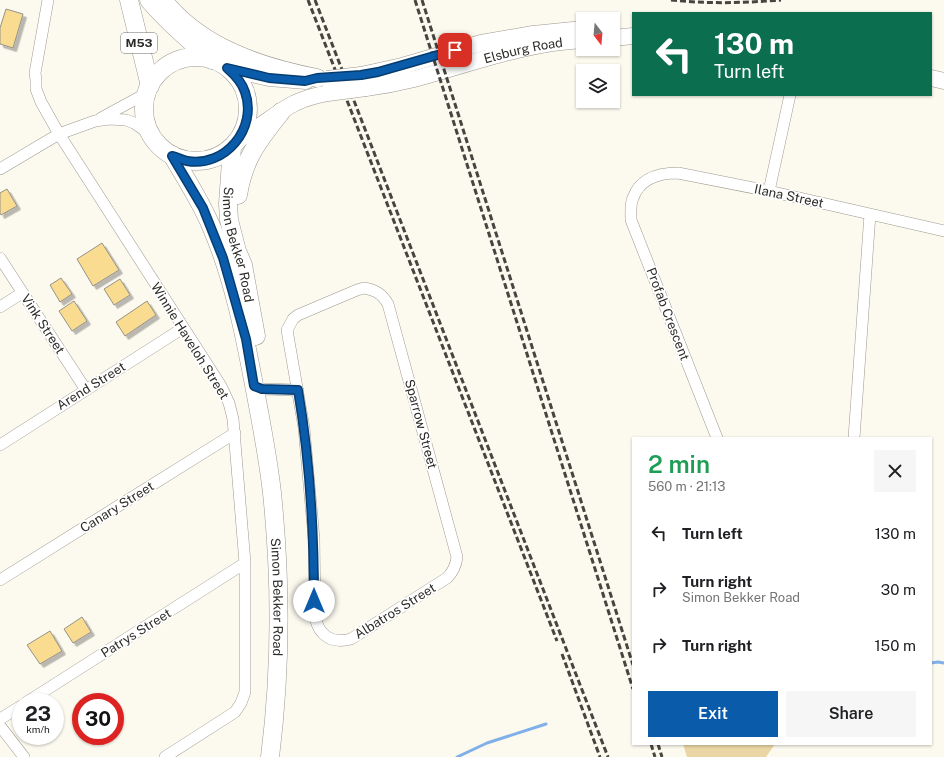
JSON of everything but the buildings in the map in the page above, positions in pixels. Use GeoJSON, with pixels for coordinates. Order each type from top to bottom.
{"type":"FeatureCollection","features":[{"type":"Feature","properties":{"kind":"main road","name":"M53"},"geometry":{"type":"LineString","coordinates":[[129,0],[148,90]]}},
{"type":"Feature","properties":{"kind":"main road","name":"M53"},"geometry":{"type":"LineString","coordinates":[[150,0],[176,28],[238,78],[245,92],[248,107],[247,122],[236,143],[219,156],[204,161],[187,161],[172,156],[159,146],[150,134],[145,120],[144,107],[148,90],[161,72],[176,62],[194,58],[220,64]]}},
{"type":"Feature","properties":{"kind":"main road"},"geometry":{"type":"LineString","coordinates":[[163,0],[182,20],[221,47],[267,67],[324,83]]}},
{"type":"Feature","properties":{"kind":"main road"},"geometry":{"type":"LineString","coordinates":[[620,28],[632,27]]}},
{"type":"Feature","properties":{"kind":"main road","name":"Elsburg Road"},"geometry":{"type":"LineString","coordinates":[[364,82],[402,66],[481,43],[533,34],[576,30]]}},
{"type":"Feature","properties":{"kind":"main road"},"geometry":{"type":"LineString","coordinates":[[620,37],[632,36]]}},
{"type":"Feature","properties":{"kind":"main road","name":"Elsburg Road"},"geometry":{"type":"LineString","coordinates":[[220,64],[269,78],[283,80],[324,83],[414,79],[513,50],[576,41]]}},
{"type":"Feature","properties":{"kind":"main road"},"geometry":{"type":"LineString","coordinates":[[932,78],[944,81]]}},
{"type":"Feature","properties":{"kind":"main road","name":"Elsburg Road"},"geometry":{"type":"LineString","coordinates":[[236,143],[280,112],[307,98],[324,83]]}},
{"type":"Feature","properties":{"kind":"main road"},"geometry":{"type":"LineString","coordinates":[[932,88],[944,90]]}},
{"type":"Feature","properties":{"kind":"main road"},"geometry":{"type":"LineString","coordinates":[[243,265],[237,218],[241,175],[253,148],[280,112]]}},
{"type":"Feature","properties":{"kind":"main road","name":"Simon Bekker Road"},"geometry":{"type":"LineString","coordinates":[[236,143],[228,204],[229,220],[237,251],[243,265],[256,339],[258,387],[274,522],[278,613],[277,674],[270,757]]}},
{"type":"Feature","properties":{"kind":"main road","name":"Simon Bekker Road"},"geometry":{"type":"LineString","coordinates":[[172,156],[203,208],[223,258],[258,387]]}},
{"type":"Feature","properties":{"kind":"street","name":"Winnie Haveloh Street"},"geometry":{"type":"LineString","coordinates":[[48,0],[36,73],[36,89],[41,102],[59,134],[221,386],[229,403],[233,419],[245,563],[245,692],[241,703],[234,712],[165,757]]}},
{"type":"Feature","properties":{"kind":"street"},"geometry":{"type":"LineString","coordinates":[[95,121],[148,90]]}},
{"type":"Feature","properties":{"kind":"street"},"geometry":{"type":"LineString","coordinates":[[768,191],[790,96]]}},
{"type":"Feature","properties":{"kind":"street"},"geometry":{"type":"LineString","coordinates":[[0,169],[59,134],[95,121],[109,118],[126,120],[134,123],[150,134]]}},
{"type":"Feature","properties":{"kind":"street","name":"Ilana Street"},"geometry":{"type":"LineString","coordinates":[[638,189],[646,181],[655,176],[678,173],[768,191],[944,231]]}},
{"type":"Feature","properties":{"kind":"street","name":"Profab Crescent"},"geometry":{"type":"LineString","coordinates":[[638,189],[632,198],[632,220],[717,437]]}},
{"type":"Feature","properties":{"kind":"street"},"geometry":{"type":"LineString","coordinates":[[854,437],[870,214]]}},
{"type":"Feature","properties":{"kind":"street","name":"Vink Street"},"geometry":{"type":"LineString","coordinates":[[0,258],[86,390]]}},
{"type":"Feature","properties":{"kind":"street","name":"Sparrow Street"},"geometry":{"type":"LineString","coordinates":[[298,390],[287,330],[293,319],[298,315],[357,290],[364,288],[379,292],[388,304],[455,550],[457,558],[456,565]]}},
{"type":"Feature","properties":{"kind":"street"},"geometry":{"type":"LineString","coordinates":[[0,307],[22,293]]}},
{"type":"Feature","properties":{"kind":"street","name":"Arend Street"},"geometry":{"type":"LineString","coordinates":[[0,444],[183,328]]}},
{"type":"Feature","properties":{"kind":"street"},"geometry":{"type":"LineString","coordinates":[[258,387],[298,390]]}},
{"type":"Feature","properties":{"kind":"street","name":"Albatros Street"},"geometry":{"type":"LineString","coordinates":[[298,390],[304,428],[314,539],[315,617],[316,625],[321,632],[335,641],[351,639],[447,578],[456,565]]}},
{"type":"Feature","properties":{"kind":"street","name":"Canary Street"},"geometry":{"type":"LineString","coordinates":[[0,580],[235,433]]}},
{"type":"Feature","properties":{"kind":"street","name":"Patrys Street"},"geometry":{"type":"LineString","coordinates":[[41,693],[245,563]]}},
{"type":"Feature","properties":{"kind":"street"},"geometry":{"type":"LineString","coordinates":[[0,719],[12,712]]}},
{"type":"Feature","properties":{"kind":"street"},"geometry":{"type":"LineString","coordinates":[[0,726],[24,757]]}},
{"type":"Feature","properties":{"kind":"shaded area"},"geometry":{"type":"Polygon","coordinates":[[[683,745],[774,745],[766,757],[687,757],[683,745]]]}},
{"type":"Feature","properties":{"kind":"waterway"},"geometry":{"type":"LineString","coordinates":[[932,663],[944,663]]}},
{"type":"Feature","properties":{"kind":"waterway"},"geometry":{"type":"LineString","coordinates":[[457,757],[487,743],[546,724]]}},
{"type":"Feature","properties":{"kind":"railway"},"geometry":{"type":"LineString","coordinates":[[308,0],[557,641]]}},
{"type":"Feature","properties":{"kind":"railway"},"geometry":{"type":"LineString","coordinates":[[315,0],[608,757]]}},
{"type":"Feature","properties":{"kind":"railway"},"geometry":{"type":"LineString","coordinates":[[415,0],[632,686]]}},
{"type":"Feature","properties":{"kind":"railway"},"geometry":{"type":"LineString","coordinates":[[422,0],[632,662]]}},
{"type":"Feature","properties":{"kind":"railway"},"geometry":{"type":"LineString","coordinates":[[671,0],[726,3],[781,0]]}},
{"type":"Feature","properties":{"kind":"railway"},"geometry":{"type":"LineString","coordinates":[[562,654],[600,757]]}},
{"type":"Feature","properties":{"kind":"railway"},"geometry":{"type":"LineString","coordinates":[[651,745],[655,757]]}},
{"type":"Feature","properties":{"kind":"railway"},"geometry":{"type":"LineString","coordinates":[[658,745],[662,757]]}},
{"type":"Feature","properties":{"kind":"route"},"geometry":{"type":"LineString","coordinates":[[314,601],[314,539],[304,428],[298,390],[262,389],[254,386],[246,339],[223,258],[203,208],[172,156],[187,161],[204,161],[219,156],[232,147],[239,139],[247,122],[248,107],[245,92],[238,78],[227,68],[269,78],[305,81],[317,78],[327,79],[378,72],[455,50]]}}]}
